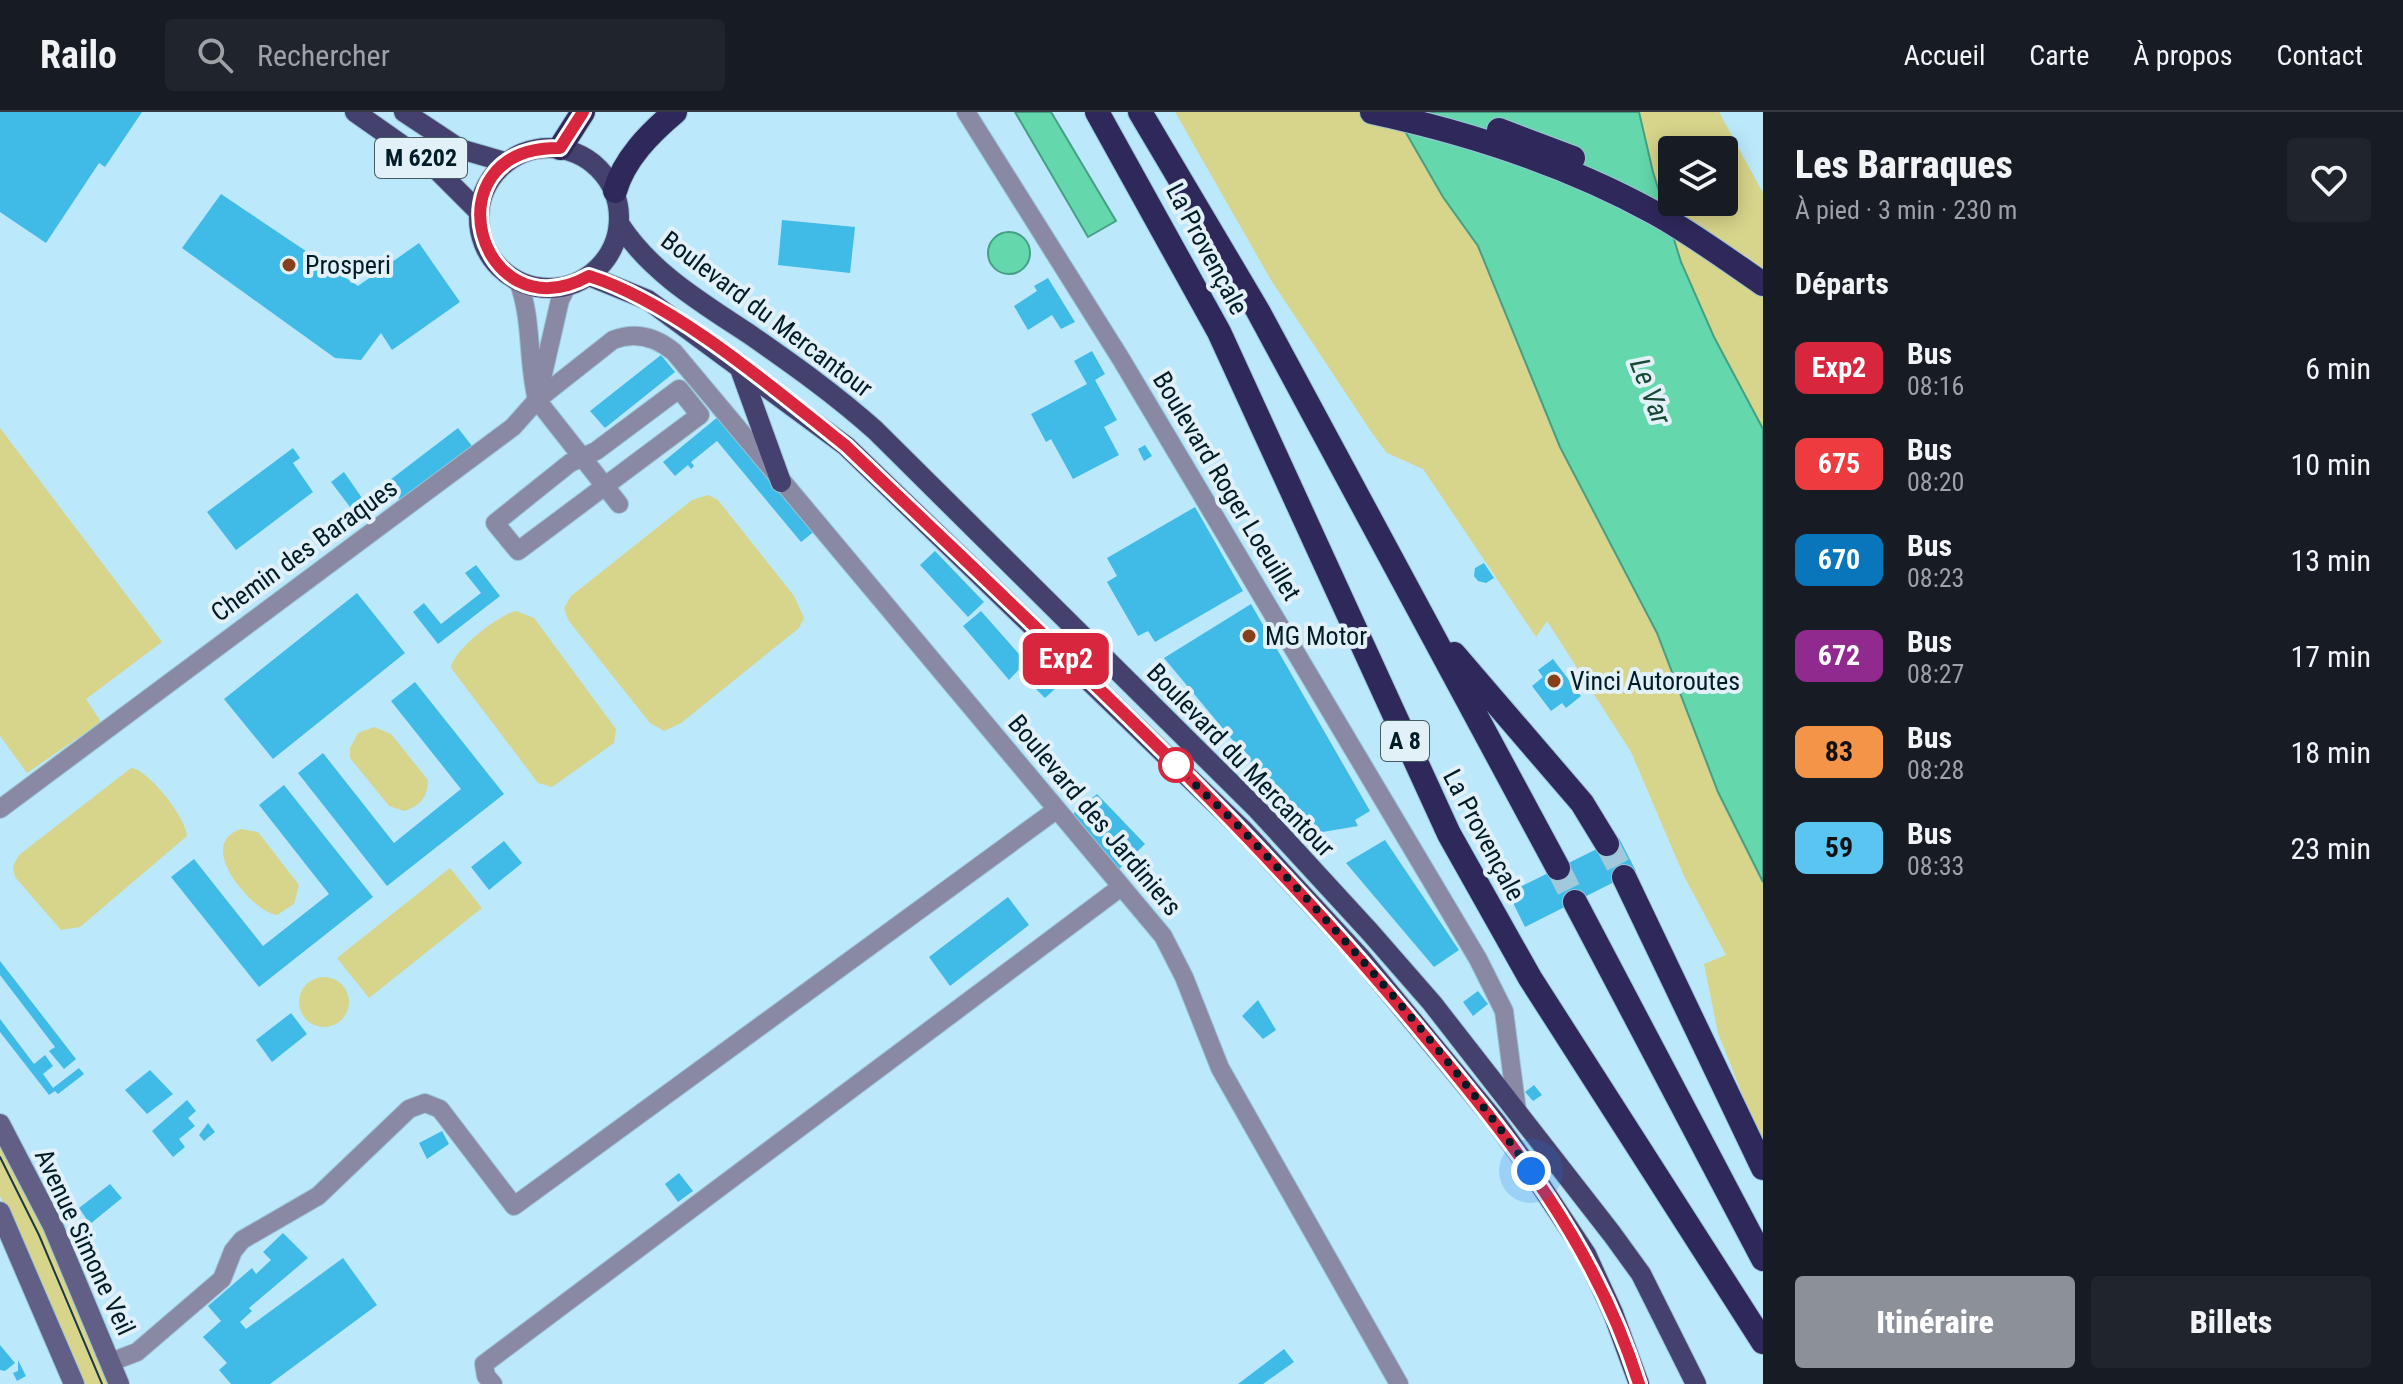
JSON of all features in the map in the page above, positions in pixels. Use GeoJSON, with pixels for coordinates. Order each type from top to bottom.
{"type":"FeatureCollection","features":[{"type":"Feature","properties":{"kind":"highway"},"geometry":{"type":"LineString","coordinates":[[560,148],[583,112]]}},
{"type":"Feature","properties":{"kind":"highway"},"geometry":{"type":"LineString","coordinates":[[615,191],[628,162],[655,129],[675,112]]}},
{"type":"Feature","properties":{"kind":"highway","name":"La Provençale"},"geometry":{"type":"LineString","coordinates":[[1097,112],[1219,332],[1449,834],[1530,978],[1763,1342]]}},
{"type":"Feature","properties":{"kind":"highway","name":"La Provençale"},"geometry":{"type":"LineString","coordinates":[[1140,112],[1258,311],[1558,868]]}},
{"type":"Feature","properties":{"kind":"highway"},"geometry":{"type":"LineString","coordinates":[[1372,112],[1421,123],[1516,152],[1584,179],[1655,213],[1763,284]]}},
{"type":"Feature","properties":{"kind":"highway"},"geometry":{"type":"LineString","coordinates":[[1442,112],[1534,141],[1619,178],[1681,211],[1763,265]]}},
{"type":"Feature","properties":{"kind":"highway"},"geometry":{"type":"LineString","coordinates":[[1423,619],[1582,803],[1607,844]]}},
{"type":"Feature","properties":{"kind":"highway"},"geometry":{"type":"LineString","coordinates":[[1624,877],[1763,1168]]}},
{"type":"Feature","properties":{"kind":"highway"},"geometry":{"type":"LineString","coordinates":[[1575,902],[1763,1259]]}},
{"type":"Feature","properties":{"kind":"main road","name":"M 6202"},"geometry":{"type":"LineString","coordinates":[[355,112],[436,169],[479,212]]}},
{"type":"Feature","properties":{"kind":"main road","name":"M 6202"},"geometry":{"type":"LineString","coordinates":[[404,112],[460,149],[505,162]]}},
{"type":"Feature","properties":{"kind":"main road"},"geometry":{"type":"LineString","coordinates":[[541,147],[560,148],[595,164],[615,191],[620,225],[615,245],[604,262],[589,276],[567,286],[533,286],[506,273],[488,252],[479,212],[492,176],[505,162],[541,147]]}},
{"type":"Feature","properties":{"kind":"main road","name":"Boulevard du Mercantour"},"geometry":{"type":"LineString","coordinates":[[620,225],[651,262],[683,290],[832,391],[887,441],[1257,809],[1380,944],[1517,1111],[1641,1274],[1696,1384]]}},
{"type":"Feature","properties":{"kind":"main road","name":"Boulevard du Mercantour"},"geometry":{"type":"LineString","coordinates":[[589,276],[648,300],[738,363],[846,446],[1245,832],[1361,958],[1496,1122],[1569,1228],[1613,1313],[1639,1384]]}},
{"type":"Feature","properties":{"kind":"main road"},"geometry":{"type":"LineString","coordinates":[[738,363],[781,482]]}},
{"type":"Feature","properties":{"kind":"main road","name":"Avenue Simone Veil"},"geometry":{"type":"LineString","coordinates":[[0,1124],[53,1226],[119,1384]]}},
{"type":"Feature","properties":{"kind":"main road"},"geometry":{"type":"LineString","coordinates":[[0,1212],[74,1384]]}},
{"type":"Feature","properties":{"kind":"main road"},"geometry":{"type":"LineString","coordinates":[[1641,1274],[1697,1358],[1710,1384]]}},
{"type":"Feature","properties":{"kind":"street","name":"Boulevard Roger Loeuillet"},"geometry":{"type":"LineString","coordinates":[[966,112],[1121,359],[1478,959],[1504,1011],[1517,1111]]}},
{"type":"Feature","properties":{"kind":"street"},"geometry":{"type":"LineString","coordinates":[[518,281],[526,303],[532,379],[537,400],[619,504]]}},
{"type":"Feature","properties":{"kind":"street"},"geometry":{"type":"LineString","coordinates":[[537,400],[560,300],[567,286]]}},
{"type":"Feature","properties":{"kind":"street","name":"Boulevard des Jardiniers"},"geometry":{"type":"LineString","coordinates":[[537,400],[613,340],[624,336],[650,337],[674,352],[1163,936],[1175,956],[1220,1068],[1399,1384]]}},
{"type":"Feature","properties":{"kind":"street"},"geometry":{"type":"LineString","coordinates":[[679,389],[700,415],[518,551],[495,523],[581,456],[596,451],[679,389]]}},
{"type":"Feature","properties":{"kind":"street","name":"Chemin des Baraques"},"geometry":{"type":"LineString","coordinates":[[0,809],[513,427],[537,400]]}},
{"type":"Feature","properties":{"kind":"street"},"geometry":{"type":"LineString","coordinates":[[111,1362],[137,1352],[222,1279],[233,1251],[242,1240],[318,1196],[409,1109],[425,1103],[440,1109],[514,1206],[1056,810]]}},
{"type":"Feature","properties":{"kind":"street"},"geometry":{"type":"LineString","coordinates":[[493,1384],[486,1376],[484,1364],[1121,887]]}},
{"type":"Feature","properties":{"kind":"shaded area"},"geometry":{"type":"Polygon","coordinates":[[[1175,112],[1394,112],[1443,196],[1478,246],[1560,447],[1657,633],[1718,792],[1763,882],[1763,1147],[1718,1033],[1704,964],[1726,955],[1684,876],[1631,752],[1547,621],[1536,637],[1423,469],[1387,453],[1372,433],[1271,280],[1175,112]]]}},
{"type":"Feature","properties":{"kind":"shaded area"},"geometry":{"type":"Polygon","coordinates":[[[1639,112],[1719,112],[1732,136],[1658,136],[1658,189],[1639,112]]]}},
{"type":"Feature","properties":{"kind":"shaded area"},"geometry":{"type":"Polygon","coordinates":[[[1738,147],[1763,193],[1763,429],[1691,286],[1665,216],[1738,216],[1738,147]]]}},
{"type":"Feature","properties":{"kind":"shaded area"},"geometry":{"type":"Polygon","coordinates":[[[0,428],[162,642],[86,699],[101,722],[27,773],[0,736],[0,428]]]}},
{"type":"Feature","properties":{"kind":"shaded area"},"geometry":{"type":"Polygon","coordinates":[[[708,495],[718,500],[794,596],[804,618],[799,628],[681,723],[664,731],[650,723],[568,620],[564,608],[571,596],[692,500],[708,495]]]}},
{"type":"Feature","properties":{"kind":"shaded area"},"geometry":{"type":"Polygon","coordinates":[[[516,611],[534,618],[616,729],[614,743],[552,787],[538,783],[451,668],[459,652],[478,634],[516,611]]]}},
{"type":"Feature","properties":{"kind":"shaded area"},"geometry":{"type":"Polygon","coordinates":[[[374,727],[391,734],[428,780],[425,796],[410,809],[404,811],[389,806],[350,758],[350,748],[358,733],[374,727]]]}},
{"type":"Feature","properties":{"kind":"shaded area"},"geometry":{"type":"Polygon","coordinates":[[[131,768],[156,785],[181,818],[187,836],[80,927],[61,930],[15,877],[13,866],[19,855],[131,768]]]}},
{"type":"Feature","properties":{"kind":"shaded area"},"geometry":{"type":"Polygon","coordinates":[[[241,829],[258,832],[299,885],[294,904],[277,915],[267,912],[243,892],[225,863],[223,849],[228,837],[241,829]]]}},
{"type":"Feature","properties":{"kind":"shaded area"},"geometry":{"type":"Polygon","coordinates":[[[450,868],[482,908],[369,998],[337,958],[450,868]]]}},
{"type":"Feature","properties":{"kind":"shaded area"},"geometry":{"type":"Polygon","coordinates":[[[324,977],[342,984],[349,1002],[342,1020],[324,1027],[306,1020],[299,1002],[306,984],[324,977]]]}},
{"type":"Feature","properties":{"kind":"shaded area"},"geometry":{"type":"Polygon","coordinates":[[[0,1140],[48,1231],[111,1384],[83,1384],[0,1196],[0,1140]]]}},
{"type":"Feature","properties":{"kind":"water"},"geometry":{"type":"Polygon","coordinates":[[[1015,112],[1051,112],[1116,221],[1088,237],[1015,112]]]}},
{"type":"Feature","properties":{"kind":"water","name":"Le Var"},"geometry":{"type":"Polygon","coordinates":[[[1394,112],[1639,112],[1658,188],[1658,216],[1667,216],[1681,262],[1714,337],[1763,429],[1763,882],[1718,792],[1657,633],[1560,447],[1478,246],[1443,197],[1394,112]]]}},
{"type":"Feature","properties":{"kind":"water"},"geometry":{"type":"Polygon","coordinates":[[[1009,232],[1024,238],[1030,253],[1024,268],[1009,274],[994,268],[988,253],[994,238],[1009,232]]]}},
{"type":"Feature","properties":{"kind":"building"},"geometry":{"type":"Polygon","coordinates":[[[0,112],[142,112],[105,167],[99,163],[46,243],[0,212],[0,112]]]}},
{"type":"Feature","properties":{"kind":"building"},"geometry":{"type":"Polygon","coordinates":[[[221,194],[358,286],[419,243],[460,302],[392,350],[381,333],[361,360],[335,358],[182,248],[221,194]]]}},
{"type":"Feature","properties":{"kind":"building"},"geometry":{"type":"Polygon","coordinates":[[[782,220],[855,227],[850,273],[778,265],[782,220]]]}},
{"type":"Feature","properties":{"kind":"building"},"geometry":{"type":"Polygon","coordinates":[[[1048,278],[1075,322],[1061,329],[1052,315],[1028,330],[1014,306],[1037,291],[1034,286],[1048,278]]]}},
{"type":"Feature","properties":{"kind":"building"},"geometry":{"type":"Polygon","coordinates":[[[1092,351],[1105,374],[1095,380],[1117,420],[1104,427],[1119,455],[1073,479],[1051,439],[1046,442],[1031,414],[1087,384],[1074,361],[1092,351]]]}},
{"type":"Feature","properties":{"kind":"building"},"geometry":{"type":"Polygon","coordinates":[[[661,355],[675,372],[605,428],[590,411],[661,355]]]}},
{"type":"Feature","properties":{"kind":"building"},"geometry":{"type":"Polygon","coordinates":[[[719,416],[816,530],[801,542],[717,441],[691,462],[694,466],[691,469],[688,465],[675,476],[663,462],[719,416]]]}},
{"type":"Feature","properties":{"kind":"building"},"geometry":{"type":"Polygon","coordinates":[[[458,428],[472,446],[400,500],[386,483],[458,428]]]}},
{"type":"Feature","properties":{"kind":"building"},"geometry":{"type":"Polygon","coordinates":[[[1145,445],[1152,456],[1144,461],[1138,449],[1145,445]]]}},
{"type":"Feature","properties":{"kind":"building"},"geometry":{"type":"Polygon","coordinates":[[[293,448],[300,458],[293,463],[313,492],[236,550],[207,512],[293,448]]]}},
{"type":"Feature","properties":{"kind":"building"},"geometry":{"type":"Polygon","coordinates":[[[344,472],[371,511],[360,520],[331,482],[344,472]]]}},
{"type":"Feature","properties":{"kind":"building"},"geometry":{"type":"Polygon","coordinates":[[[1195,507],[1243,591],[1155,642],[1148,631],[1138,636],[1107,582],[1117,576],[1107,558],[1195,507]]]}},
{"type":"Feature","properties":{"kind":"building"},"geometry":{"type":"Polygon","coordinates":[[[935,551],[984,602],[968,617],[920,565],[935,551]]]}},
{"type":"Feature","properties":{"kind":"building"},"geometry":{"type":"Polygon","coordinates":[[[1484,563],[1494,578],[1486,583],[1474,576],[1475,568],[1484,563]]]}},
{"type":"Feature","properties":{"kind":"building"},"geometry":{"type":"Polygon","coordinates":[[[476,565],[500,596],[438,644],[413,612],[424,603],[441,624],[481,593],[465,573],[476,565]]]}},
{"type":"Feature","properties":{"kind":"building"},"geometry":{"type":"Polygon","coordinates":[[[357,593],[405,653],[273,759],[224,699],[357,593]]]}},
{"type":"Feature","properties":{"kind":"building"},"geometry":{"type":"Polygon","coordinates":[[[1251,604],[1370,811],[1355,820],[1358,826],[1311,834],[1164,658],[1251,604]]]}},
{"type":"Feature","properties":{"kind":"building"},"geometry":{"type":"Polygon","coordinates":[[[981,611],[1026,662],[1009,680],[963,626],[981,611]]]}},
{"type":"Feature","properties":{"kind":"building","name":"Vinci Autoroutes"},"geometry":{"type":"Polygon","coordinates":[[[1553,659],[1581,696],[1566,708],[1562,703],[1551,711],[1532,686],[1543,677],[1538,670],[1553,659]]]}},
{"type":"Feature","properties":{"kind":"building"},"geometry":{"type":"Polygon","coordinates":[[[1045,673],[1058,686],[1045,698],[1032,685],[1045,673]]]}},
{"type":"Feature","properties":{"kind":"building"},"geometry":{"type":"Polygon","coordinates":[[[415,682],[504,794],[387,886],[298,773],[323,753],[394,843],[461,789],[391,701],[415,682]]]}},
{"type":"Feature","properties":{"kind":"building"},"geometry":{"type":"Polygon","coordinates":[[[284,785],[373,897],[259,987],[171,877],[194,859],[263,946],[329,894],[259,805],[284,785]]]}},
{"type":"Feature","properties":{"kind":"building"},"geometry":{"type":"Polygon","coordinates":[[[1097,794],[1145,844],[1117,871],[1069,817],[1097,794]]]}},
{"type":"Feature","properties":{"kind":"building"},"geometry":{"type":"Polygon","coordinates":[[[1619,838],[1636,871],[1525,927],[1508,893],[1619,838]]]}},
{"type":"Feature","properties":{"kind":"building"},"geometry":{"type":"Polygon","coordinates":[[[1385,840],[1459,950],[1434,967],[1346,863],[1385,840]]]}},
{"type":"Feature","properties":{"kind":"building"},"geometry":{"type":"Polygon","coordinates":[[[504,841],[522,863],[489,890],[471,867],[504,841]]]}},
{"type":"Feature","properties":{"kind":"building"},"geometry":{"type":"Polygon","coordinates":[[[1008,897],[1029,925],[950,986],[929,957],[1008,897]]]}},
{"type":"Feature","properties":{"kind":"building"},"geometry":{"type":"Polygon","coordinates":[[[0,961],[76,1059],[64,1069],[49,1051],[55,1047],[0,975],[0,961]]]}},
{"type":"Feature","properties":{"kind":"building"},"geometry":{"type":"Polygon","coordinates":[[[1478,991],[1488,1004],[1473,1016],[1463,1002],[1478,991]]]}},
{"type":"Feature","properties":{"kind":"building"},"geometry":{"type":"Polygon","coordinates":[[[1258,1000],[1276,1030],[1263,1039],[1242,1016],[1258,1000]]]}},
{"type":"Feature","properties":{"kind":"building"},"geometry":{"type":"Polygon","coordinates":[[[291,1013],[307,1034],[272,1062],[256,1040],[291,1013]]]}},
{"type":"Feature","properties":{"kind":"building"},"geometry":{"type":"Polygon","coordinates":[[[0,1019],[34,1064],[45,1055],[53,1066],[43,1074],[53,1088],[79,1068],[84,1074],[58,1094],[55,1091],[49,1095],[0,1032],[0,1019]]]}},
{"type":"Feature","properties":{"kind":"building"},"geometry":{"type":"Polygon","coordinates":[[[150,1070],[173,1094],[147,1114],[125,1090],[150,1070]]]}},
{"type":"Feature","properties":{"kind":"building"},"geometry":{"type":"Polygon","coordinates":[[[1534,1085],[1542,1095],[1533,1101],[1525,1092],[1534,1085]]]}},
{"type":"Feature","properties":{"kind":"building"},"geometry":{"type":"Polygon","coordinates":[[[187,1100],[196,1111],[188,1118],[195,1126],[179,1139],[185,1147],[173,1157],[152,1131],[187,1100]]]}},
{"type":"Feature","properties":{"kind":"building"},"geometry":{"type":"Polygon","coordinates":[[[208,1123],[215,1132],[204,1141],[199,1135],[208,1123]]]}},
{"type":"Feature","properties":{"kind":"building"},"geometry":{"type":"Polygon","coordinates":[[[442,1131],[449,1144],[427,1159],[419,1143],[442,1131]]]}},
{"type":"Feature","properties":{"kind":"building"},"geometry":{"type":"Polygon","coordinates":[[[679,1173],[693,1191],[678,1202],[665,1184],[679,1173]]]}},
{"type":"Feature","properties":{"kind":"building"},"geometry":{"type":"Polygon","coordinates":[[[110,1184],[122,1198],[90,1224],[79,1208],[110,1184]]]}},
{"type":"Feature","properties":{"kind":"building"},"geometry":{"type":"Polygon","coordinates":[[[283,1233],[308,1258],[249,1308],[252,1311],[240,1322],[246,1329],[343,1258],[377,1305],[270,1384],[231,1384],[219,1370],[227,1363],[203,1337],[221,1321],[208,1306],[252,1268],[256,1274],[271,1260],[263,1252],[283,1233]]]}},
{"type":"Feature","properties":{"kind":"building"},"geometry":{"type":"Polygon","coordinates":[[[0,1345],[15,1363],[5,1371],[0,1370],[0,1345]]]}},
{"type":"Feature","properties":{"kind":"building"},"geometry":{"type":"Polygon","coordinates":[[[1284,1349],[1294,1362],[1263,1384],[1238,1384],[1284,1349]]]}},
{"type":"Feature","properties":{"kind":"building"},"geometry":{"type":"Polygon","coordinates":[[[18,1360],[26,1376],[17,1381],[13,1373],[18,1371],[18,1360]]]}},
{"type":"Feature","properties":{"kind":"tunnel"},"geometry":{"type":"LineString","coordinates":[[1607,844],[1624,877]]}},
{"type":"Feature","properties":{"kind":"tunnel"},"geometry":{"type":"LineString","coordinates":[[1558,868],[1575,902]]}},
{"type":"Feature","properties":{"kind":"tram line"},"geometry":{"type":"LineString","coordinates":[[0,1157],[39,1235],[102,1384]]}},
{"type":"Feature","properties":{"kind":"bus line","name":"Exp2"},"geometry":{"type":"LineString","coordinates":[[583,112],[576,128],[560,148],[541,147],[522,153],[505,162],[492,176],[483,194],[479,226],[482,240],[496,264],[518,281],[533,286],[567,286],[589,276],[633,292],[783,397],[846,446],[1245,832],[1361,958],[1496,1122],[1531,1171],[1586,1254],[1613,1313],[1639,1384]]}},
{"type":"Feature","properties":{"kind":"place","name":"Prosperi"},"geometry":{"type":"Point","coordinates":[289,265]}},
{"type":"Feature","properties":{"kind":"place","name":"MG Motor"},"geometry":{"type":"Point","coordinates":[1249,636]}},
{"type":"Feature","properties":{"kind":"place","name":"Vinci Autoroutes"},"geometry":{"type":"Point","coordinates":[1554,681]}},
{"type":"Feature","properties":{"kind":"route"},"geometry":{"type":"LineString","coordinates":[[1176,765],[1245,832],[1361,958],[1496,1122],[1531,1171]]}}]}
